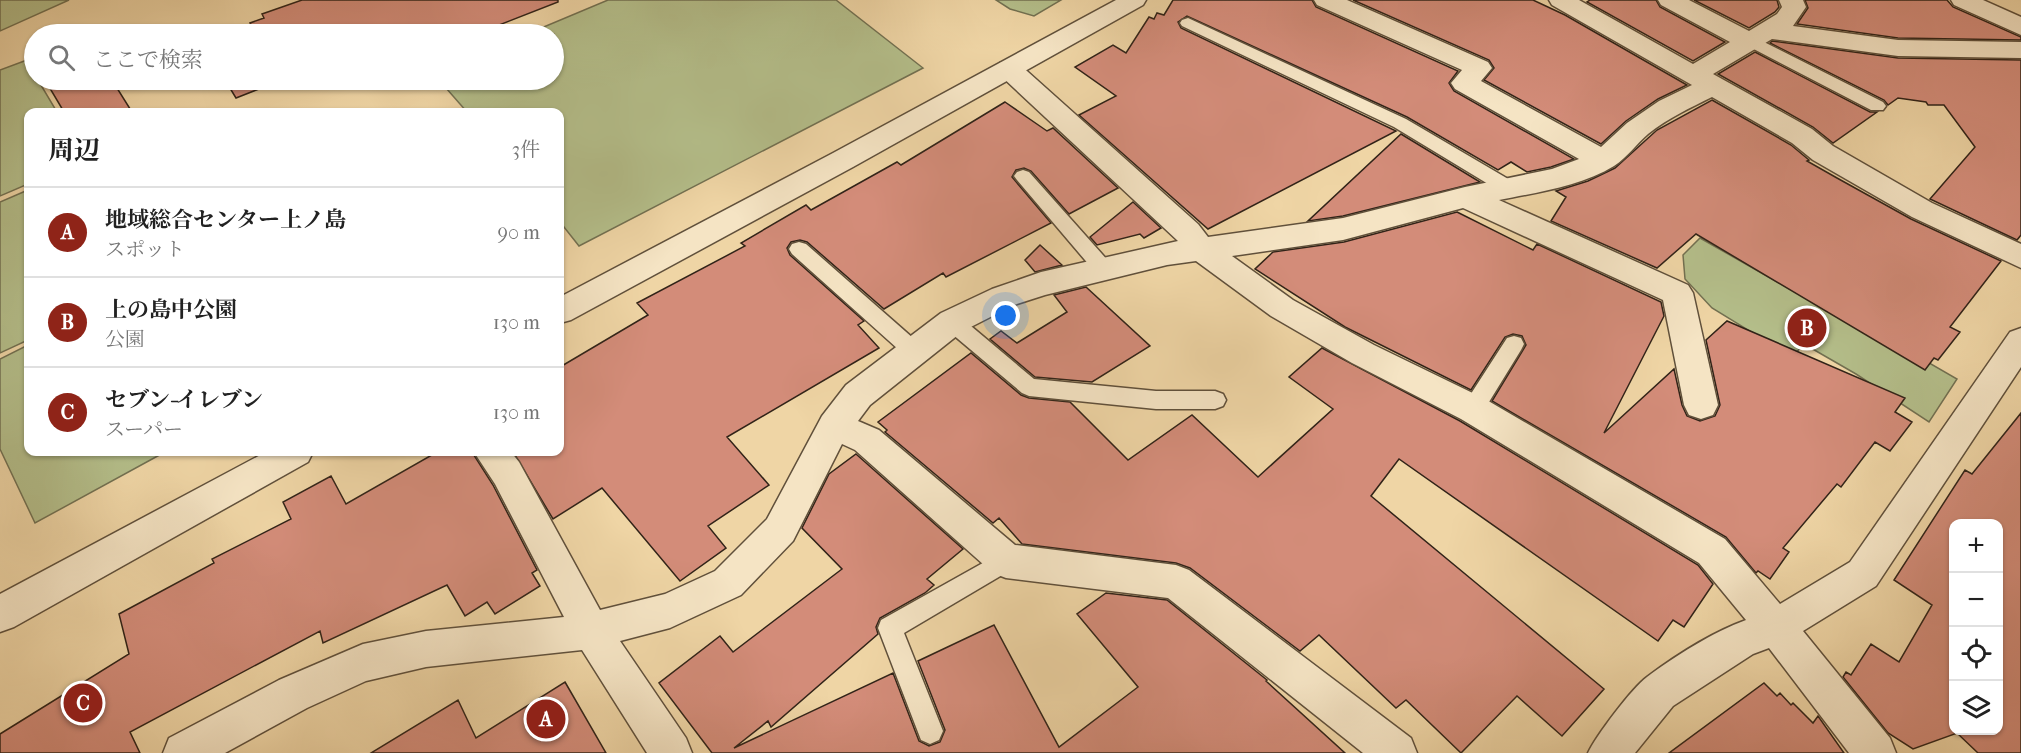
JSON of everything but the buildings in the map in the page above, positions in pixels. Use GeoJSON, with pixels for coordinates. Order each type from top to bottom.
{"type":"FeatureCollection","features":[{"type":"Feature","properties":{"kind":"street"},"geometry":{"type":"LineString","coordinates":[[564,308],[1134,0]]}},
{"type":"Feature","properties":{"kind":"street"},"geometry":{"type":"LineString","coordinates":[[1326,0],[1479,68],[1464,83],[1603,160]]}},
{"type":"Feature","properties":{"kind":"street"},"geometry":{"type":"LineString","coordinates":[[1561,0],[1802,136],[1823,153],[1922,210],[2021,257]]}},
{"type":"Feature","properties":{"kind":"street"},"geometry":{"type":"LineString","coordinates":[[1670,0],[1757,38],[1898,48],[2021,50]]}},
{"type":"Feature","properties":{"kind":"street"},"geometry":{"type":"LineString","coordinates":[[183,753],[293,694],[363,663],[426,649],[591,630],[670,610],[728,583],[780,530],[834,426],[858,395],[951,322],[1003,297],[1103,268],[1167,254],[1343,229],[1466,197],[1558,178],[1603,160],[1624,144],[1637,129],[1791,14],[1794,7],[1791,0]]}},
{"type":"Feature","properties":{"kind":"street"},"geometry":{"type":"LineString","coordinates":[[1973,2],[2021,27]]}},
{"type":"Feature","properties":{"kind":"street"},"geometry":{"type":"LineString","coordinates":[[1009,69],[1187,232],[1202,250],[1282,308],[1363,354],[1473,409],[1712,551],[1776,627],[1875,753]]}},
{"type":"Feature","properties":{"kind":"street"},"geometry":{"type":"LineString","coordinates":[[1466,197],[1677,293],[1701,405]]}},
{"type":"Feature","properties":{"kind":"street"},"geometry":{"type":"LineString","coordinates":[[1609,753],[1659,692],[1739,641],[1776,627],[1863,574],[2021,341]]}},
{"type":"Feature","properties":{"kind":"street"},"geometry":{"type":"LineString","coordinates":[[834,426],[867,440],[1006,561],[1176,582],[1396,753]]}},
{"type":"Feature","properties":{"kind":"street"},"geometry":{"type":"LineString","coordinates":[[0,614],[289,456]]}},
{"type":"Feature","properties":{"kind":"street"},"geometry":{"type":"LineString","coordinates":[[495,456],[507,473],[591,630],[671,753]]}},
{"type":"Feature","properties":{"kind":"lane"},"geometry":{"type":"LineString","coordinates":[[1188,23],[1400,123],[1509,188]]}},
{"type":"Feature","properties":{"kind":"lane"},"geometry":{"type":"LineString","coordinates":[[1757,38],[1877,106]]}},
{"type":"Feature","properties":{"kind":"lane"},"geometry":{"type":"LineString","coordinates":[[1023,176],[1103,268]]}},
{"type":"Feature","properties":{"kind":"lane"},"geometry":{"type":"LineString","coordinates":[[799,249],[915,352]]}},
{"type":"Feature","properties":{"kind":"lane"},"geometry":{"type":"LineString","coordinates":[[951,322],[1029,387],[1156,400],[1215,400]]}},
{"type":"Feature","properties":{"kind":"lane"},"geometry":{"type":"LineString","coordinates":[[1473,409],[1514,344]]}},
{"type":"Feature","properties":{"kind":"lane"},"geometry":{"type":"LineString","coordinates":[[930,731],[890,628],[1006,561]]}},
{"type":"Feature","properties":{"kind":"green space"},"geometry":{"type":"Polygon","coordinates":[[[0,0],[69,0],[0,31],[0,0]]]}},
{"type":"Feature","properties":{"kind":"green space"},"geometry":{"type":"Polygon","coordinates":[[[608,0],[836,0],[923,68],[579,246],[564,227],[564,108],[464,108],[448,90],[564,90],[564,24],[551,24],[608,0]]]}},
{"type":"Feature","properties":{"kind":"green space"},"geometry":{"type":"Polygon","coordinates":[[[996,0],[1061,0],[1034,16],[1010,9],[996,0]]]}},
{"type":"Feature","properties":{"kind":"green space"},"geometry":{"type":"Polygon","coordinates":[[[24,61],[24,90],[44,90],[55,108],[24,108],[24,186],[0,196],[0,70],[24,61]]]}},
{"type":"Feature","properties":{"kind":"green space"},"geometry":{"type":"Polygon","coordinates":[[[24,192],[24,342],[0,353],[0,202],[24,192]]]}},
{"type":"Feature","properties":{"kind":"green space"},"geometry":{"type":"Polygon","coordinates":[[[1700,238],[1830,312],[1836,309],[1957,379],[1929,422],[1856,374],[1804,344],[1792,357],[1712,308],[1685,279],[1683,255],[1700,238]]]}},
{"type":"Feature","properties":{"kind":"green space"},"geometry":{"type":"Polygon","coordinates":[[[24,347],[24,456],[158,456],[35,523],[0,449],[0,359],[24,347]]]}},
{"type":"Feature","properties":{"kind":"place","name":"上の島中公園"},"geometry":{"type":"Point","coordinates":[1807,328]}},
{"type":"Feature","properties":{"kind":"place","name":"セブン-イレブン"},"geometry":{"type":"Point","coordinates":[83,703]}},
{"type":"Feature","properties":{"kind":"place","name":"地域総合センター上ノ島"},"geometry":{"type":"Point","coordinates":[546,719]}}]}
